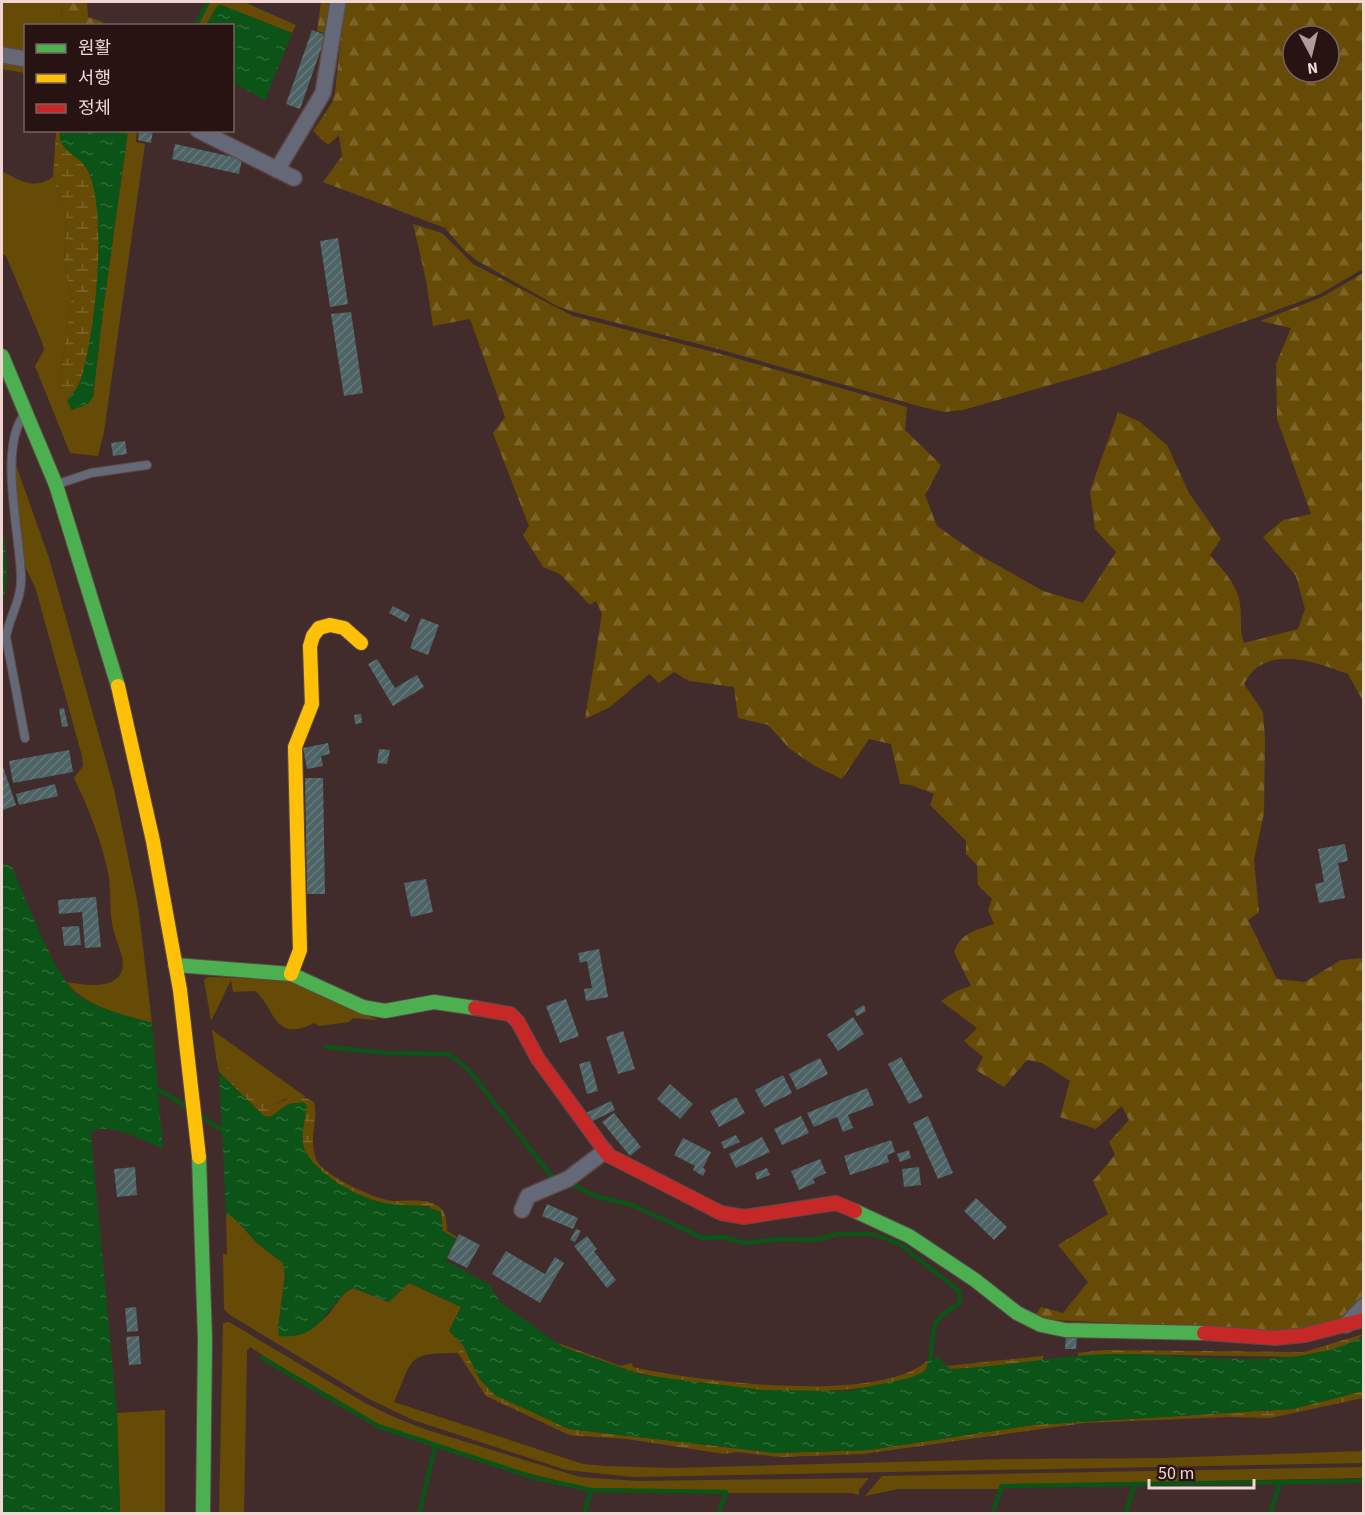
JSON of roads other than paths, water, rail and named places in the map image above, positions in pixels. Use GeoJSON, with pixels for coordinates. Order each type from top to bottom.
{"type":"FeatureCollection","features":[{"type":"Feature","properties":{"kind":"main road"},"geometry":{"type":"LineString","coordinates":[[2,356],[56,485],[114,667],[153,841],[180,990],[200,1173],[205,1340],[203,1514]]}},
{"type":"Feature","properties":{"kind":"main road"},"geometry":{"type":"LineString","coordinates":[[291,974],[300,950],[295,747],[299,730],[312,704],[309,652],[313,636],[321,627],[332,625],[343,626],[361,643]]}},
{"type":"Feature","properties":{"kind":"main road"},"geometry":{"type":"LineString","coordinates":[[175,965],[291,974],[363,1007],[386,1011],[434,1002],[510,1014],[518,1022],[538,1059],[605,1151],[624,1164],[652,1176],[720,1213],[732,1216],[759,1215],[836,1203],[879,1220],[941,1256],[1017,1313],[1041,1325],[1089,1331],[1200,1333],[1275,1338],[1364,1320]]}},
{"type":"Feature","properties":{"kind":"street"},"geometry":{"type":"LineString","coordinates":[[277,170],[323,93],[338,2]]}},
{"type":"Feature","properties":{"kind":"street"},"geometry":{"type":"LineString","coordinates":[[2,55],[24,58]]}},
{"type":"Feature","properties":{"kind":"street"},"geometry":{"type":"LineString","coordinates":[[202,132],[294,178]]}},
{"type":"Feature","properties":{"kind":"street"},"geometry":{"type":"LineString","coordinates":[[522,1210],[528,1196],[568,1179],[605,1151]]}},
{"type":"Feature","properties":{"kind":"street"},"geometry":{"type":"LineString","coordinates":[[1346,1325],[1364,1306]]}},
{"type":"Feature","properties":{"kind":"lane"},"geometry":{"type":"LineString","coordinates":[[2,437],[11,431],[27,413]]}},
{"type":"Feature","properties":{"kind":"lane"},"geometry":{"type":"LineString","coordinates":[[11,431],[3,473],[17,542],[21,596],[8,625],[6,637],[25,738]]}},
{"type":"Feature","properties":{"kind":"lane"},"geometry":{"type":"LineString","coordinates":[[56,485],[91,473],[147,465]]}},
{"type":"Feature","properties":{"kind":"water"},"geometry":{"type":"Polygon","coordinates":[[[221,5],[292,33],[265,100],[234,84],[234,24],[207,24],[217,6],[221,5]]]}},
{"type":"Feature","properties":{"kind":"water"},"geometry":{"type":"Polygon","coordinates":[[[60,132],[128,132],[93,397],[88,404],[72,410],[67,401],[80,382],[86,362],[95,306],[97,213],[94,188],[87,169],[65,148],[60,132]]]}},
{"type":"Feature","properties":{"kind":"water"},"geometry":{"type":"Polygon","coordinates":[[[2,525],[7,567],[2,608],[2,525]]]}},
{"type":"Feature","properties":{"kind":"water"},"geometry":{"type":"Polygon","coordinates":[[[2,863],[12,867],[49,952],[75,992],[100,1007],[152,1023],[163,1149],[114,1130],[97,1129],[91,1134],[117,1413],[120,1513],[2,1513],[2,863]]]}},
{"type":"Feature","properties":{"kind":"water"},"geometry":{"type":"Polygon","coordinates":[[[219,1072],[264,1116],[270,1117],[288,1104],[304,1102],[307,1107],[303,1133],[304,1148],[310,1158],[329,1177],[367,1198],[391,1204],[422,1206],[441,1212],[443,1231],[456,1239],[445,1260],[490,1285],[500,1302],[561,1346],[642,1375],[763,1390],[848,1391],[909,1378],[924,1372],[928,1365],[927,1361],[938,1357],[950,1369],[1119,1354],[1275,1358],[1306,1355],[1336,1348],[1363,1337],[1363,1391],[1293,1409],[1033,1425],[869,1450],[776,1453],[569,1429],[495,1395],[479,1378],[463,1345],[449,1331],[461,1307],[409,1283],[389,1302],[353,1288],[344,1294],[316,1326],[294,1336],[279,1336],[285,1275],[283,1263],[258,1244],[232,1216],[226,1214],[219,1072]]]}},
{"type":"Feature","properties":{"kind":"waterway"},"geometry":{"type":"LineString","coordinates":[[196,24],[208,2]]}},
{"type":"Feature","properties":{"kind":"waterway"},"geometry":{"type":"LineString","coordinates":[[326,1047],[387,1053],[449,1054],[468,1069],[553,1178]]}},
{"type":"Feature","properties":{"kind":"waterway"},"geometry":{"type":"LineString","coordinates":[[156,1088],[184,1105]]}},
{"type":"Feature","properties":{"kind":"waterway"},"geometry":{"type":"LineString","coordinates":[[204,1118],[224,1132]]}},
{"type":"Feature","properties":{"kind":"waterway"},"geometry":{"type":"LineString","coordinates":[[571,1184],[595,1196],[632,1205],[703,1238],[725,1237],[744,1243],[781,1239],[815,1240],[837,1234],[872,1234],[900,1244],[959,1291],[960,1302],[942,1315],[935,1325],[930,1358]]}},
{"type":"Feature","properties":{"kind":"waterway"},"geometry":{"type":"LineString","coordinates":[[262,1358],[378,1426],[535,1478],[591,1490],[726,1492],[719,1514]]}},
{"type":"Feature","properties":{"kind":"waterway"},"geometry":{"type":"LineString","coordinates":[[419,1514],[435,1447]]}},
{"type":"Feature","properties":{"kind":"waterway"},"geometry":{"type":"LineString","coordinates":[[992,1514],[1002,1486],[1364,1481]]}},
{"type":"Feature","properties":{"kind":"waterway"},"geometry":{"type":"LineString","coordinates":[[1270,1514],[1280,1483]]}},
{"type":"Feature","properties":{"kind":"waterway"},"geometry":{"type":"LineString","coordinates":[[1125,1514],[1135,1484]]}},
{"type":"Feature","properties":{"kind":"waterway"},"geometry":{"type":"LineString","coordinates":[[584,1514],[591,1490]]}}]}
